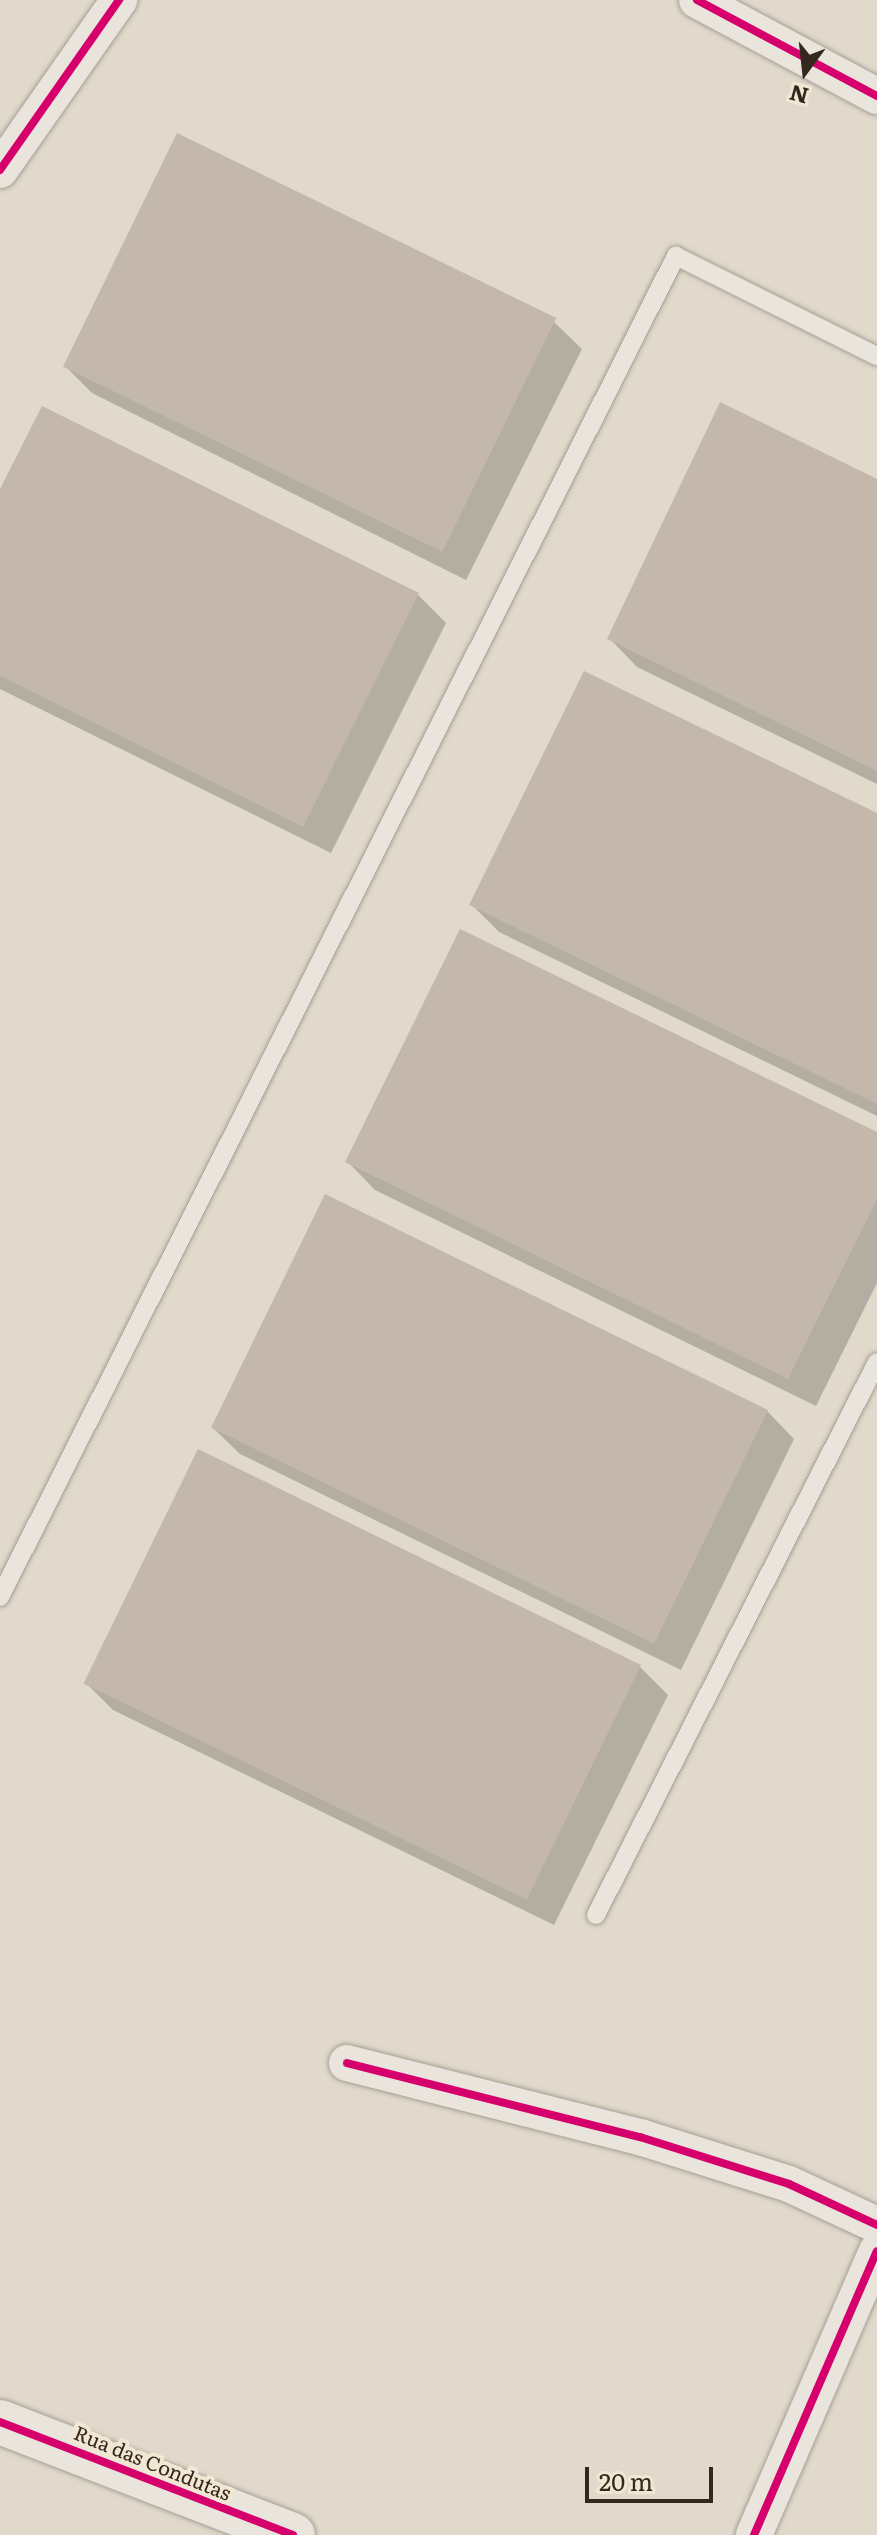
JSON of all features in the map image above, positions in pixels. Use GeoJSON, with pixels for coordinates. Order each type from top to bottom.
{"type":"FeatureCollection","features":[{"type":"Feature","properties":{"kind":"street"},"geometry":{"type":"LineString","coordinates":[[0,170],[119,0]]}},
{"type":"Feature","properties":{"kind":"street"},"geometry":{"type":"LineString","coordinates":[[697,0],[877,96]]}},
{"type":"Feature","properties":{"kind":"street"},"geometry":{"type":"LineString","coordinates":[[347,2063],[640,2137],[789,2184],[877,2225]]}},
{"type":"Feature","properties":{"kind":"street"},"geometry":{"type":"LineString","coordinates":[[754,2535],[877,2251]]}},
{"type":"Feature","properties":{"kind":"street","name":"Rua das Condutas"},"geometry":{"type":"LineString","coordinates":[[0,2422],[293,2535]]}},
{"type":"Feature","properties":{"kind":"lane"},"geometry":{"type":"LineString","coordinates":[[0,1597],[676,256],[877,356]]}},
{"type":"Feature","properties":{"kind":"lane"},"geometry":{"type":"LineString","coordinates":[[596,1915],[877,1362]]}},
{"type":"Feature","properties":{"kind":"building"},"geometry":{"type":"Polygon","coordinates":[[[177,133],[556,318],[442,552],[63,367],[177,133]]]}},
{"type":"Feature","properties":{"kind":"building"},"geometry":{"type":"Polygon","coordinates":[[[720,402],[877,479],[877,771],[607,639],[720,402]]]}},
{"type":"Feature","properties":{"kind":"building"},"geometry":{"type":"Polygon","coordinates":[[[42,406],[419,593],[303,827],[0,676],[0,489],[42,406]]]}},
{"type":"Feature","properties":{"kind":"building"},"geometry":{"type":"Polygon","coordinates":[[[584,671],[877,813],[877,1104],[469,905],[584,671]]]}},
{"type":"Feature","properties":{"kind":"building"},"geometry":{"type":"Polygon","coordinates":[[[460,929],[877,1132],[877,1199],[788,1379],[345,1162],[460,929]]]}},
{"type":"Feature","properties":{"kind":"building"},"geometry":{"type":"Polygon","coordinates":[[[325,1194],[768,1410],[654,1644],[211,1428],[325,1194]]]}},
{"type":"Feature","properties":{"kind":"building"},"geometry":{"type":"Polygon","coordinates":[[[198,1449],[641,1665],[527,1900],[84,1684],[198,1449]]]}},
{"type":"Feature","properties":{"kind":"cycle path"},"geometry":{"type":"LineString","coordinates":[[0,170],[119,0]]}},
{"type":"Feature","properties":{"kind":"cycle path"},"geometry":{"type":"LineString","coordinates":[[697,0],[877,96]]}},
{"type":"Feature","properties":{"kind":"cycle path"},"geometry":{"type":"LineString","coordinates":[[347,2063],[640,2137],[789,2184],[877,2225]]}},
{"type":"Feature","properties":{"kind":"cycle path"},"geometry":{"type":"LineString","coordinates":[[754,2535],[877,2251]]}},
{"type":"Feature","properties":{"kind":"cycle path"},"geometry":{"type":"LineString","coordinates":[[0,2422],[293,2535]]}}]}
